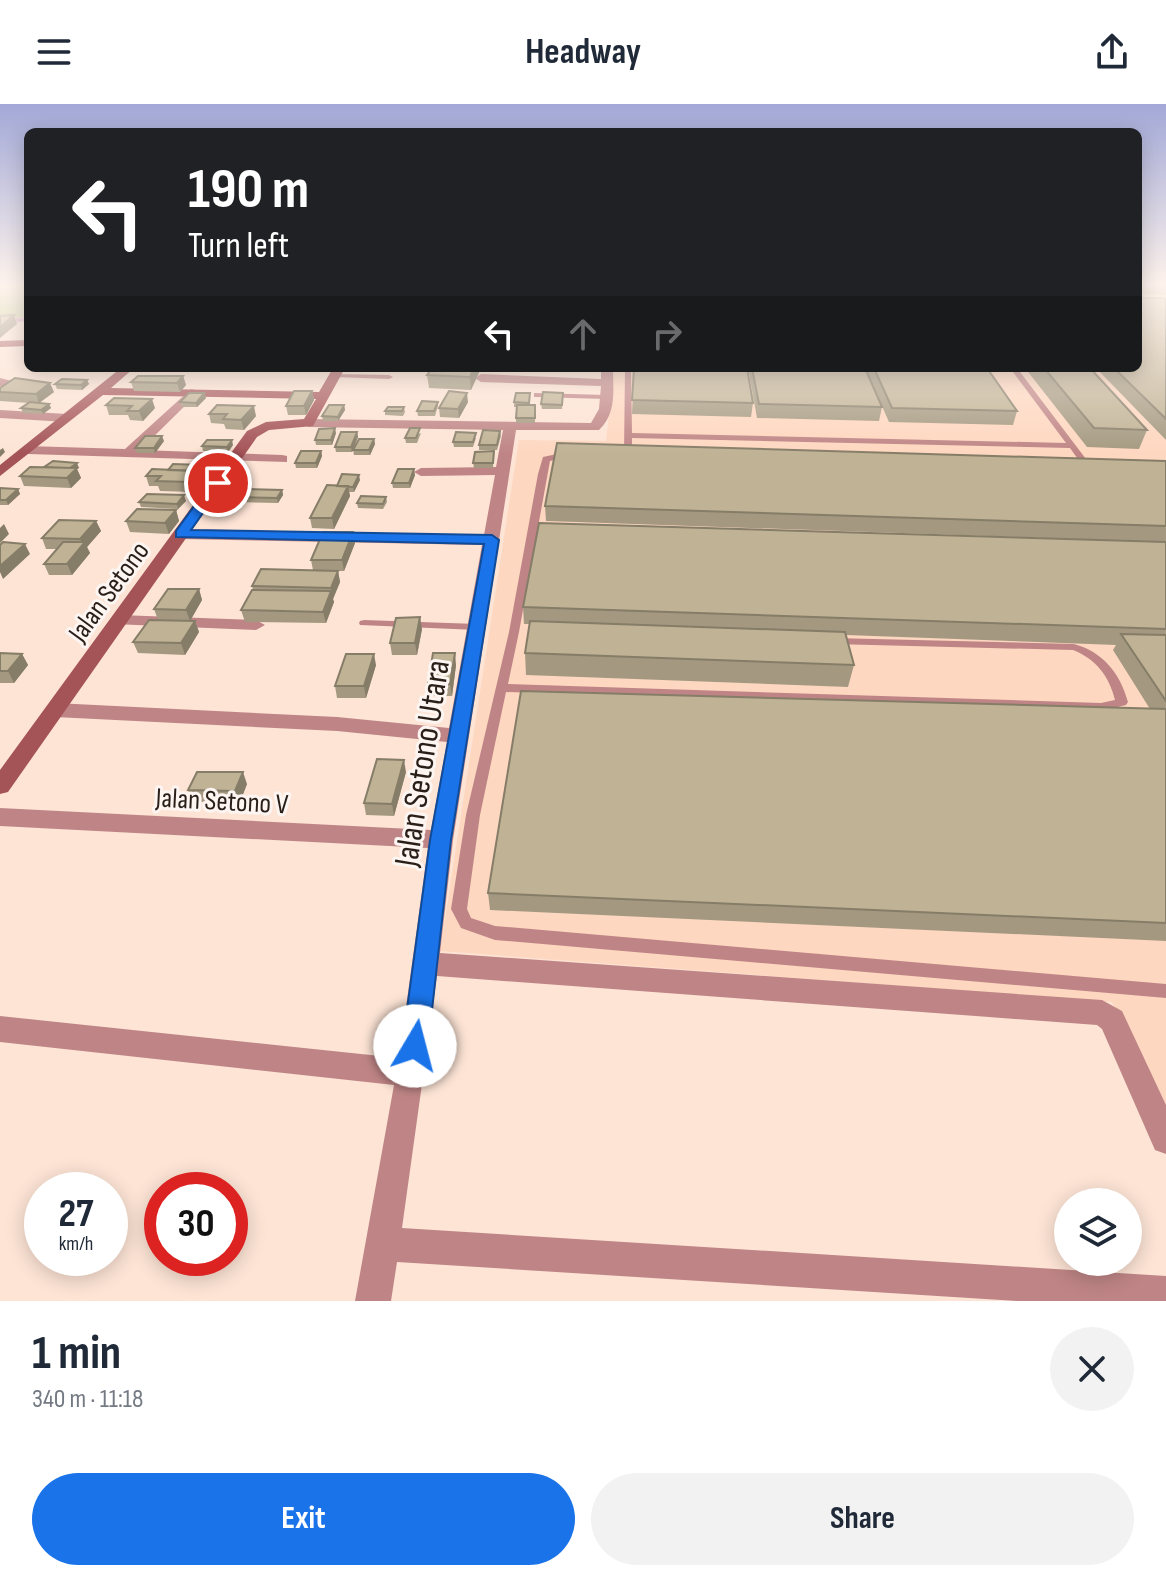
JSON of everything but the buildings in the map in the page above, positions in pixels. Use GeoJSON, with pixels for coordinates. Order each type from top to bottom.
{"type":"FeatureCollection","features":[{"type":"Feature","properties":{"kind":"street"},"geometry":{"type":"LineString","coordinates":[[0,344],[24,343]]}},
{"type":"Feature","properties":{"kind":"street"},"geometry":{"type":"LineString","coordinates":[[0,472],[123,372]]}},
{"type":"Feature","properties":{"kind":"street"},"geometry":{"type":"LineString","coordinates":[[337,372],[308,423],[594,427],[602,422],[605,413],[607,372]]}},
{"type":"Feature","properties":{"kind":"street"},"geometry":{"type":"LineString","coordinates":[[481,378],[606,390]]}},
{"type":"Feature","properties":{"kind":"street"},"geometry":{"type":"LineString","coordinates":[[0,382],[14,383]]}},
{"type":"Feature","properties":{"kind":"street"},"geometry":{"type":"LineString","coordinates":[[101,391],[324,395]]}},
{"type":"Feature","properties":{"kind":"street"},"geometry":{"type":"LineString","coordinates":[[128,454],[191,393]]}},
{"type":"Feature","properties":{"kind":"street"},"geometry":{"type":"LineString","coordinates":[[0,414],[67,418]]}},
{"type":"Feature","properties":{"kind":"street","name":"Jalan Setono"},"geometry":{"type":"LineString","coordinates":[[0,786],[259,429],[274,424],[308,423]]}},
{"type":"Feature","properties":{"kind":"street","name":"Jalan Setono Utara"},"geometry":{"type":"LineString","coordinates":[[373,1301],[411,1073],[441,840],[510,426]]}},
{"type":"Feature","properties":{"kind":"street"},"geometry":{"type":"LineString","coordinates":[[28,450],[282,459]]}},
{"type":"Feature","properties":{"kind":"street"},"geometry":{"type":"LineString","coordinates":[[421,472],[502,471]]}},
{"type":"Feature","properties":{"kind":"street"},"geometry":{"type":"LineString","coordinates":[[181,534],[492,540]]}},
{"type":"Feature","properties":{"kind":"street"},"geometry":{"type":"LineString","coordinates":[[119,620],[256,625]]}},
{"type":"Feature","properties":{"kind":"street"},"geometry":{"type":"LineString","coordinates":[[55,710],[325,723],[460,736]]}},
{"type":"Feature","properties":{"kind":"street","name":"Jalan Setono V"},"geometry":{"type":"LineString","coordinates":[[0,817],[441,840]]}},
{"type":"Feature","properties":{"kind":"street"},"geometry":{"type":"LineString","coordinates":[[427,964],[1106,1014],[1112,1020],[1166,1139]]}},
{"type":"Feature","properties":{"kind":"street"},"geometry":{"type":"LineString","coordinates":[[0,1029],[411,1073]]}},
{"type":"Feature","properties":{"kind":"street"},"geometry":{"type":"LineString","coordinates":[[383,1244],[1166,1293]]}},
{"type":"Feature","properties":{"kind":"lane"},"geometry":{"type":"LineString","coordinates":[[337,372],[389,377]]}},
{"type":"Feature","properties":{"kind":"lane"},"geometry":{"type":"LineString","coordinates":[[628,372],[627,435],[621,454],[643,455]]}},
{"type":"Feature","properties":{"kind":"lane"},"geometry":{"type":"LineString","coordinates":[[1016,372],[1072,446],[1094,467],[1072,467]]}},
{"type":"Feature","properties":{"kind":"lane"},"geometry":{"type":"LineString","coordinates":[[537,395],[606,390]]}},
{"type":"Feature","properties":{"kind":"lane"},"geometry":{"type":"LineString","coordinates":[[627,435],[1072,446]]}},
{"type":"Feature","properties":{"kind":"lane"},"geometry":{"type":"LineString","coordinates":[[588,453],[560,454],[546,459],[514,632],[473,815],[459,909],[466,923],[495,933],[1166,991]]}},
{"type":"Feature","properties":{"kind":"lane"},"geometry":{"type":"LineString","coordinates":[[534,527],[550,528]]}},
{"type":"Feature","properties":{"kind":"lane"},"geometry":{"type":"LineString","coordinates":[[364,623],[477,627]]}},
{"type":"Feature","properties":{"kind":"lane"},"geometry":{"type":"LineString","coordinates":[[514,632],[529,632]]}},
{"type":"Feature","properties":{"kind":"lane"},"geometry":{"type":"LineString","coordinates":[[501,688],[1101,707],[1122,702],[1120,691],[1097,655],[1074,647],[825,640]]}},
{"type":"Feature","properties":{"kind":"shaded area"},"geometry":{"type":"Polygon","coordinates":[[[1142,342],[1166,342],[1166,1114],[1112,1002],[440,951],[519,440],[606,441],[614,372],[1142,372],[1142,342]]]}},
{"type":"Feature","properties":{"kind":"route"},"geometry":{"type":"LineString","coordinates":[[218,483],[181,534],[492,540],[441,840],[415,1046]]}}]}
